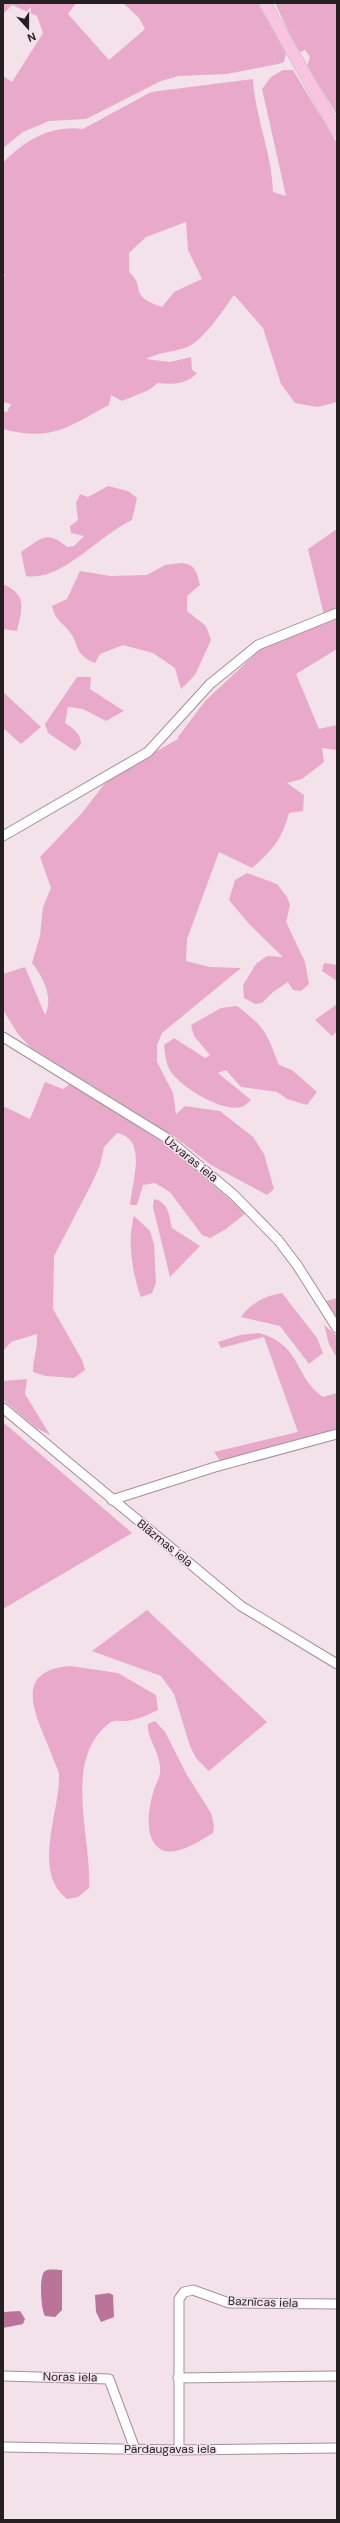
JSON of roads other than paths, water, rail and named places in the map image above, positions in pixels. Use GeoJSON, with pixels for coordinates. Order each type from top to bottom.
{"type":"FeatureCollection","features":[{"type":"Feature","properties":{"kind":"main road"},"geometry":{"type":"LineString","coordinates":[[266,3],[337,131]]}},
{"type":"Feature","properties":{"kind":"street"},"geometry":{"type":"LineString","coordinates":[[3,836],[148,752],[210,684],[258,645],[337,613]]}},
{"type":"Feature","properties":{"kind":"street","name":"Uzvaras iela"},"geometry":{"type":"LineString","coordinates":[[3,1037],[164,1137],[234,1195],[278,1240],[292,1258],[337,1328]]}},
{"type":"Feature","properties":{"kind":"street","name":"Blāzmas iela"},"geometry":{"type":"LineString","coordinates":[[3,1408],[241,1606],[337,1664]]}},
{"type":"Feature","properties":{"kind":"street"},"geometry":{"type":"LineString","coordinates":[[112,1500],[215,1467],[337,1434]]}},
{"type":"Feature","properties":{"kind":"street","name":"Baznīcas iela"},"geometry":{"type":"LineString","coordinates":[[179,2450],[179,2299],[184,2292],[193,2290],[229,2303],[337,2304]]}},
{"type":"Feature","properties":{"kind":"street","name":"Noras iela"},"geometry":{"type":"LineString","coordinates":[[3,2376],[109,2379],[135,2449]]}},
{"type":"Feature","properties":{"kind":"street"},"geometry":{"type":"LineString","coordinates":[[178,2378],[337,2376]]}},
{"type":"Feature","properties":{"kind":"street","name":"Pārdaugavas iela"},"geometry":{"type":"LineString","coordinates":[[3,2447],[179,2450],[337,2448]]}}]}
